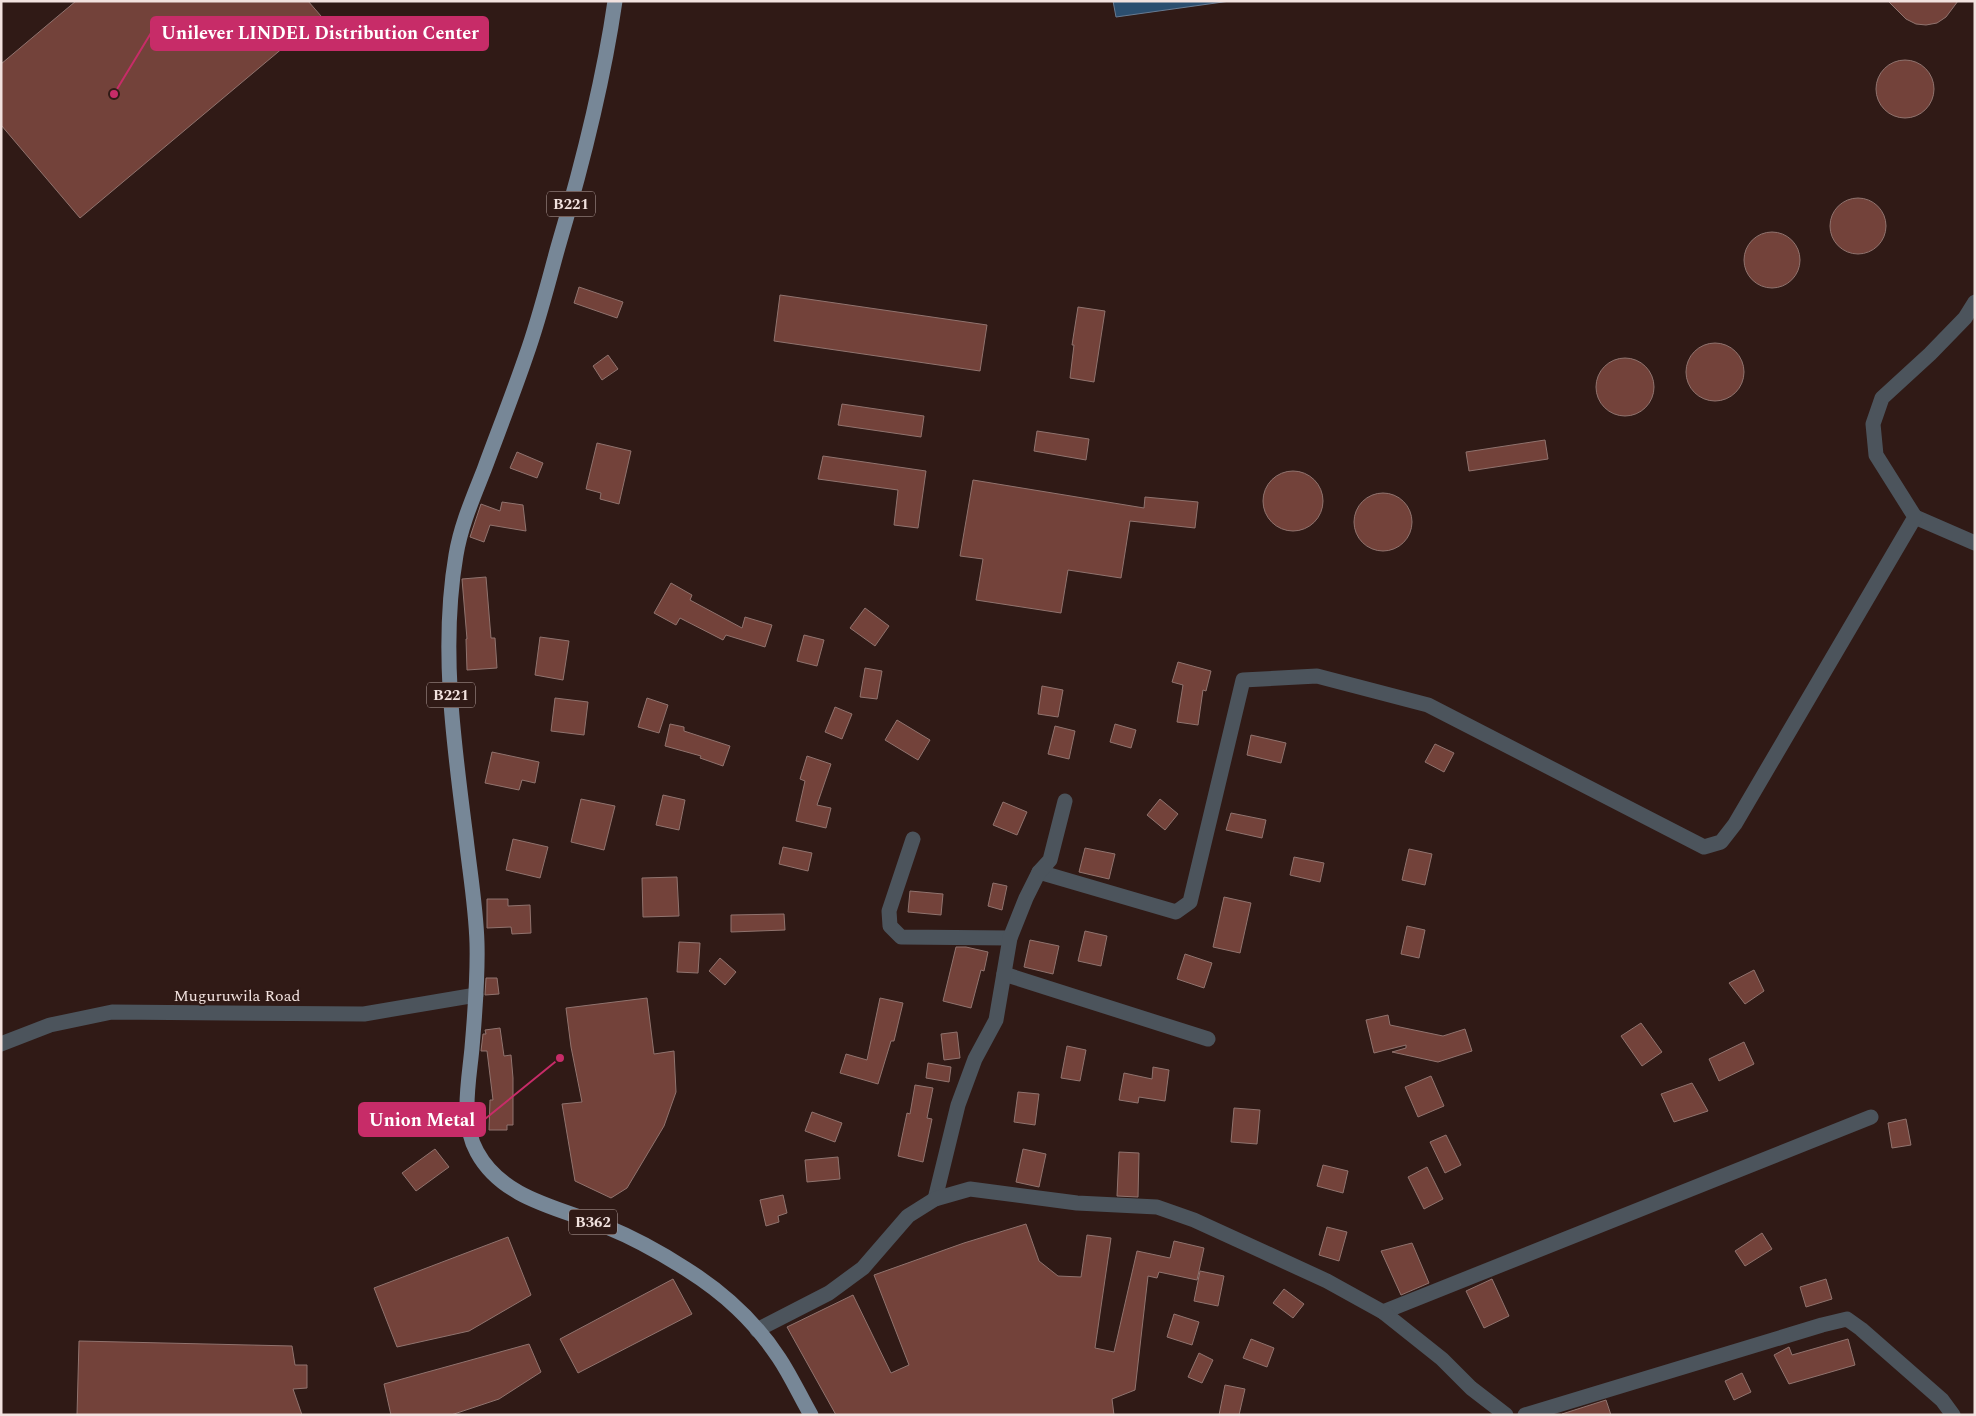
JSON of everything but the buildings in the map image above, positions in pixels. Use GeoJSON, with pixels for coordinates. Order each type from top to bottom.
{"type":"FeatureCollection","features":[{"type":"Feature","properties":{"kind":"main road","name":"B221"},"geometry":{"type":"LineString","coordinates":[[476,995],[477,943],[453,738],[450,690],[449,603],[456,551],[466,514],[510,403],[553,267],[593,116],[615,1]]}},
{"type":"Feature","properties":{"kind":"main road","name":"B362"},"geometry":{"type":"LineString","coordinates":[[476,995],[468,1118],[469,1132],[475,1149],[487,1168],[507,1186],[533,1201],[608,1227],[647,1246],[710,1285],[740,1308],[779,1358],[811,1415]]}},
{"type":"Feature","properties":{"kind":"street"},"geometry":{"type":"LineString","coordinates":[[1975,302],[1965,318],[1930,354],[1882,398],[1874,424],[1876,455],[1914,517],[1975,543]]}},
{"type":"Feature","properties":{"kind":"street"},"geometry":{"type":"LineString","coordinates":[[1039,872],[1176,912],[1190,902],[1243,680],[1317,676],[1428,705],[1704,847],[1721,842],[1736,824],[1914,517]]}},
{"type":"Feature","properties":{"kind":"street"},"geometry":{"type":"LineString","coordinates":[[935,1199],[958,1105],[975,1059],[996,1020],[1010,938],[1039,872],[1050,860],[1065,801]]}},
{"type":"Feature","properties":{"kind":"street"},"geometry":{"type":"LineString","coordinates":[[912,839],[889,911],[890,926],[901,937],[1010,938]]}},
{"type":"Feature","properties":{"kind":"street"},"geometry":{"type":"LineString","coordinates":[[1004,974],[1208,1039]]}},
{"type":"Feature","properties":{"kind":"street","name":"Muguruwila Road"},"geometry":{"type":"LineString","coordinates":[[1,1044],[50,1025],[112,1012],[364,1014],[476,995]]}},
{"type":"Feature","properties":{"kind":"street"},"geometry":{"type":"LineString","coordinates":[[1383,1312],[1871,1117]]}},
{"type":"Feature","properties":{"kind":"street"},"geometry":{"type":"LineString","coordinates":[[757,1330],[829,1293],[863,1268],[908,1216],[935,1199],[970,1189],[1078,1203],[1157,1207],[1194,1220],[1318,1277],[1383,1312],[1442,1359],[1471,1388],[1506,1415]]}},
{"type":"Feature","properties":{"kind":"street"},"geometry":{"type":"LineString","coordinates":[[1525,1415],[1847,1319],[1942,1400],[1953,1415]]}},
{"type":"Feature","properties":{"kind":"water"},"geometry":{"type":"Polygon","coordinates":[[[1113,1],[1230,1],[1116,17],[1113,1]]]}},
{"type":"Feature","properties":{"kind":"place","name":"Unilever LINDEL Distribution Center"},"geometry":{"type":"Point","coordinates":[114,94]}},
{"type":"Feature","properties":{"kind":"place","name":"Union Metal"},"geometry":{"type":"Point","coordinates":[560,1058]}}]}
